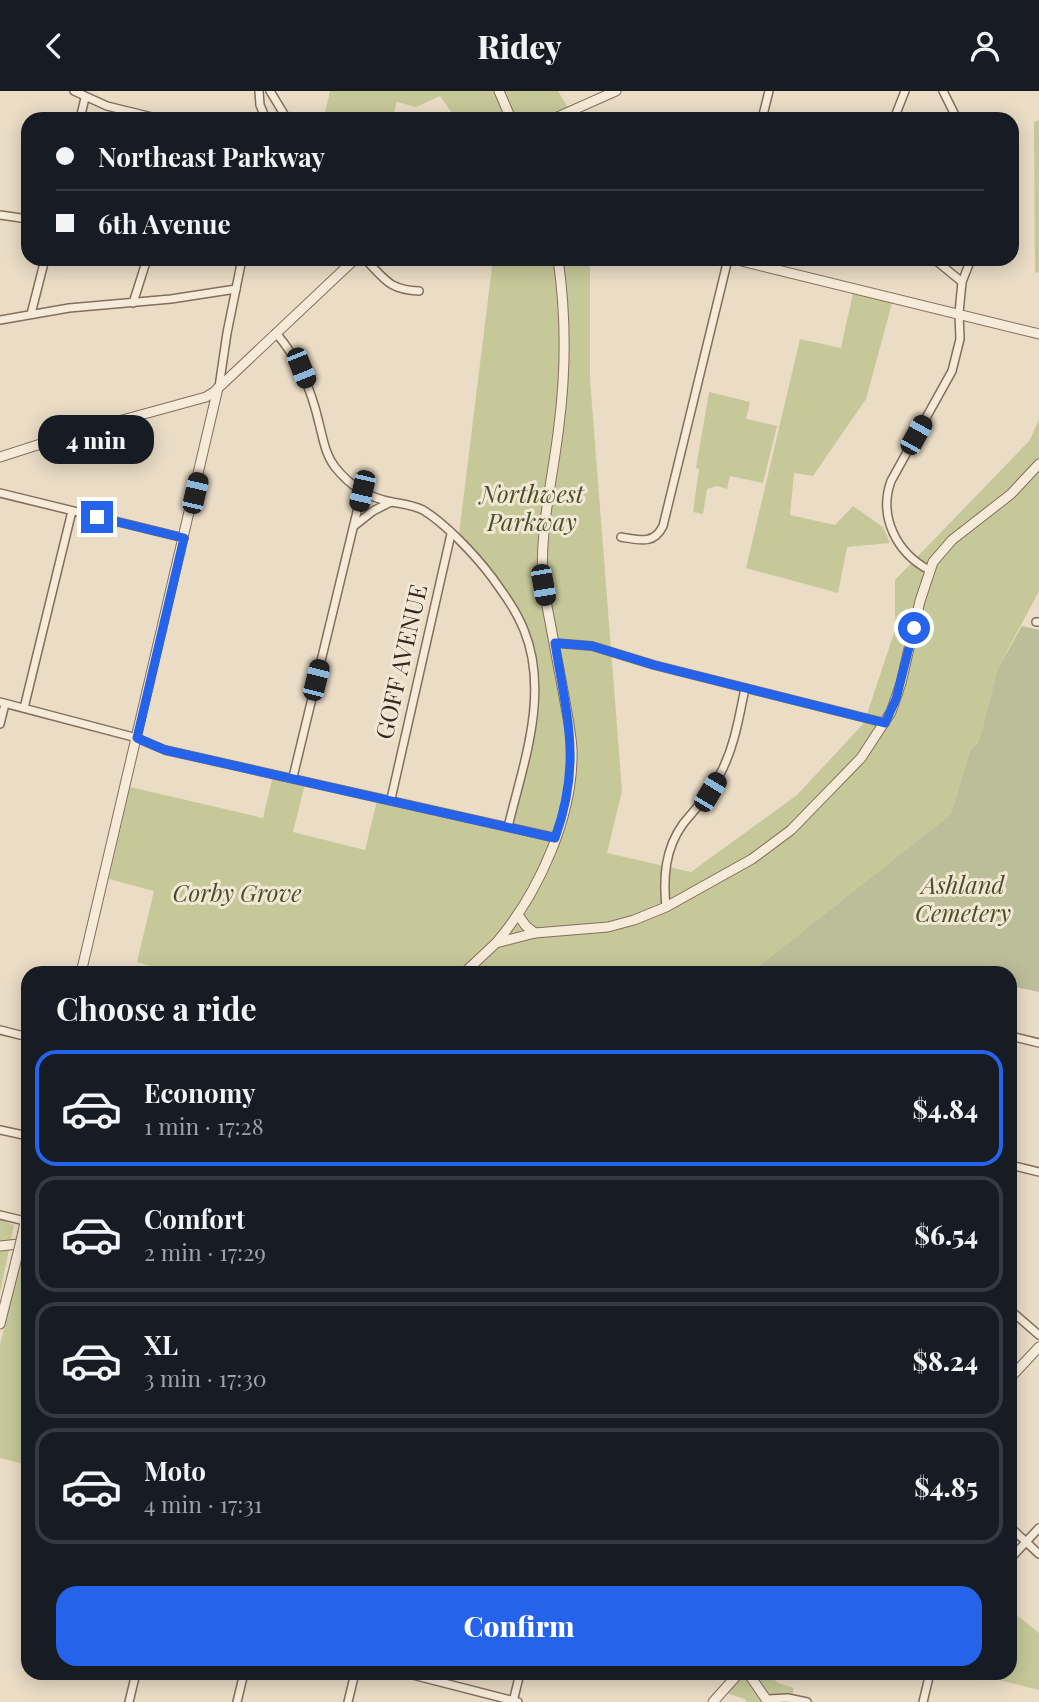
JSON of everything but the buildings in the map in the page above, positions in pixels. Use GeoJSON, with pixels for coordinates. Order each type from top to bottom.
{"type":"FeatureCollection","features":[{"type":"Feature","properties":{"kind":"street"},"geometry":{"type":"LineString","coordinates":[[74,91],[85,98],[135,112]]}},
{"type":"Feature","properties":{"kind":"street"},"geometry":{"type":"LineString","coordinates":[[259,91],[263,112]]}},
{"type":"Feature","properties":{"kind":"street"},"geometry":{"type":"LineString","coordinates":[[270,91],[283,112]]}},
{"type":"Feature","properties":{"kind":"street"},"geometry":{"type":"LineString","coordinates":[[499,91],[508,112]]}},
{"type":"Feature","properties":{"kind":"street"},"geometry":{"type":"LineString","coordinates":[[573,112],[616,91]]}},
{"type":"Feature","properties":{"kind":"street"},"geometry":{"type":"LineString","coordinates":[[764,112],[769,91]]}},
{"type":"Feature","properties":{"kind":"street"},"geometry":{"type":"LineString","coordinates":[[897,112],[905,91]]}},
{"type":"Feature","properties":{"kind":"street"},"geometry":{"type":"LineString","coordinates":[[943,91],[954,112]]}},
{"type":"Feature","properties":{"kind":"street"},"geometry":{"type":"LineString","coordinates":[[82,112],[85,98]]}},
{"type":"Feature","properties":{"kind":"street"},"geometry":{"type":"LineString","coordinates":[[0,215],[21,218]]}},
{"type":"Feature","properties":{"kind":"street"},"geometry":{"type":"LineString","coordinates":[[31,314],[43,266]]}},
{"type":"Feature","properties":{"kind":"street"},"geometry":{"type":"LineString","coordinates":[[133,303],[145,266]]}},
{"type":"Feature","properties":{"kind":"street"},"geometry":{"type":"LineString","coordinates":[[83,966],[184,538],[218,388],[241,266]]}},
{"type":"Feature","properties":{"kind":"street"},"geometry":{"type":"LineString","coordinates":[[0,457],[206,397],[348,266]]}},
{"type":"Feature","properties":{"kind":"street"},"geometry":{"type":"LineString","coordinates":[[372,266],[395,287],[419,291]]}},
{"type":"Feature","properties":{"kind":"street"},"geometry":{"type":"LineString","coordinates":[[471,966],[496,943],[518,915],[536,884],[555,838],[569,792],[572,749],[541,561],[544,514],[559,425],[564,370],[559,266]]}},
{"type":"Feature","properties":{"kind":"street"},"geometry":{"type":"LineString","coordinates":[[621,537],[649,541],[659,535],[663,526],[729,266]]}},
{"type":"Feature","properties":{"kind":"street"},"geometry":{"type":"LineString","coordinates":[[760,266],[1039,334]]}},
{"type":"Feature","properties":{"kind":"street"},"geometry":{"type":"LineString","coordinates":[[943,266],[962,282]]}},
{"type":"Feature","properties":{"kind":"street"},"geometry":{"type":"LineString","coordinates":[[929,570],[911,558],[897,540],[889,520],[887,498],[891,481],[952,371],[960,339],[958,313],[962,282],[968,266]]}},
{"type":"Feature","properties":{"kind":"street"},"geometry":{"type":"LineString","coordinates":[[0,320],[69,308],[133,303],[236,289]]}},
{"type":"Feature","properties":{"kind":"street"},"geometry":{"type":"LineString","coordinates":[[276,333],[301,368],[325,449],[333,466],[362,491],[424,511],[451,534],[483,565],[510,603],[525,633],[531,655],[536,702],[508,827]]}},
{"type":"Feature","properties":{"kind":"street"},"geometry":{"type":"LineString","coordinates":[[496,943],[535,933],[608,927],[634,921],[666,907],[752,859],[792,830],[861,758],[885,723],[901,683],[929,570],[939,554],[952,540],[1011,494],[1039,464]]}},
{"type":"Feature","properties":{"kind":"street"},"geometry":{"type":"LineString","coordinates":[[293,777],[362,491]]}},
{"type":"Feature","properties":{"kind":"street"},"geometry":{"type":"LineString","coordinates":[[0,493],[184,538]]}},
{"type":"Feature","properties":{"kind":"street"},"geometry":{"type":"LineString","coordinates":[[354,526],[373,511],[392,502]]}},
{"type":"Feature","properties":{"kind":"street"},"geometry":{"type":"LineString","coordinates":[[24,708],[72,511]]}},
{"type":"Feature","properties":{"kind":"street","name":"GOFF AVENUE"},"geometry":{"type":"LineString","coordinates":[[391,799],[451,534]]}},
{"type":"Feature","properties":{"kind":"street"},"geometry":{"type":"LineString","coordinates":[[555,643],[592,646],[654,665],[885,723]]}},
{"type":"Feature","properties":{"kind":"street"},"geometry":{"type":"LineString","coordinates":[[666,907],[664,882],[670,849],[682,825],[719,777],[732,745],[745,688]]}},
{"type":"Feature","properties":{"kind":"street"},"geometry":{"type":"LineString","coordinates":[[0,724],[2,703],[137,738],[165,750],[555,838]]}},
{"type":"Feature","properties":{"kind":"street"},"geometry":{"type":"LineString","coordinates":[[518,915],[535,933]]}},
{"type":"Feature","properties":{"kind":"street"},"geometry":{"type":"LineString","coordinates":[[0,1030],[21,1035]]}},
{"type":"Feature","properties":{"kind":"street"},"geometry":{"type":"LineString","coordinates":[[1017,1038],[1039,1043]]}},
{"type":"Feature","properties":{"kind":"street"},"geometry":{"type":"LineString","coordinates":[[0,1129],[21,1134]]}},
{"type":"Feature","properties":{"kind":"street"},"geometry":{"type":"LineString","coordinates":[[1017,1166],[1038,1170]]}},
{"type":"Feature","properties":{"kind":"street"},"geometry":{"type":"LineString","coordinates":[[0,1216],[21,1220]]}},
{"type":"Feature","properties":{"kind":"street"},"geometry":{"type":"LineString","coordinates":[[0,1324],[21,1240]]}},
{"type":"Feature","properties":{"kind":"street"},"geometry":{"type":"LineString","coordinates":[[1017,1316],[1039,1335]]}},
{"type":"Feature","properties":{"kind":"street"},"geometry":{"type":"LineString","coordinates":[[1017,1371],[1039,1347]]}},
{"type":"Feature","properties":{"kind":"street"},"geometry":{"type":"LineString","coordinates":[[1017,1552],[1039,1528]]}},
{"type":"Feature","properties":{"kind":"street"},"geometry":{"type":"LineString","coordinates":[[1017,1534],[1039,1554]]}},
{"type":"Feature","properties":{"kind":"street"},"geometry":{"type":"LineString","coordinates":[[129,1702],[134,1680]]}},
{"type":"Feature","properties":{"kind":"street"},"geometry":{"type":"LineString","coordinates":[[237,1702],[242,1680]]}},
{"type":"Feature","properties":{"kind":"street"},"geometry":{"type":"LineString","coordinates":[[348,1702],[353,1680]]}},
{"type":"Feature","properties":{"kind":"street"},"geometry":{"type":"LineString","coordinates":[[432,1680],[515,1702],[519,1680]]}},
{"type":"Feature","properties":{"kind":"street"},"geometry":{"type":"LineString","coordinates":[[713,1702],[733,1680]]}},
{"type":"Feature","properties":{"kind":"street"},"geometry":{"type":"LineString","coordinates":[[753,1680],[768,1701],[788,1697],[807,1702]]}},
{"type":"Feature","properties":{"kind":"street"},"geometry":{"type":"LineString","coordinates":[[923,1702],[928,1680]]}},
{"type":"Feature","properties":{"kind":"green space"},"geometry":{"type":"Polygon","coordinates":[[[330,91],[558,91],[568,112],[451,112],[440,96],[416,107],[397,102],[394,112],[325,112],[330,91]]]}},
{"type":"Feature","properties":{"kind":"green space"},"geometry":{"type":"Polygon","coordinates":[[[1039,120],[1039,273],[1035,272],[1034,122],[1039,120]]]}},
{"type":"Feature","properties":{"kind":"green space"},"geometry":{"type":"Polygon","coordinates":[[[492,266],[590,266],[590,379],[622,791],[607,853],[691,872],[797,795],[864,723],[895,630],[895,580],[1030,440],[1039,419],[1039,591],[998,668],[979,741],[970,750],[951,814],[759,966],[151,966],[137,962],[154,891],[109,879],[130,787],[263,818],[273,776],[305,784],[293,832],[365,850],[377,801],[510,831],[535,738],[540,680],[535,651],[525,621],[507,590],[485,561],[459,534],[492,266]]]}},
{"type":"Feature","properties":{"kind":"green space"},"geometry":{"type":"Polygon","coordinates":[[[853,293],[892,303],[866,399],[813,476],[794,473],[790,515],[835,525],[853,506],[883,527],[890,543],[847,547],[838,593],[746,568],[800,339],[841,348],[853,293]]]}},
{"type":"Feature","properties":{"kind":"green space"},"geometry":{"type":"Polygon","coordinates":[[[709,392],[750,402],[746,419],[777,426],[763,483],[730,476],[727,489],[717,486],[707,489],[703,514],[693,512],[699,469],[696,468],[709,392]]]}},
{"type":"Feature","properties":{"kind":"green space","name":"Ashland Cemetery"},"geometry":{"type":"Polygon","coordinates":[[[1022,626],[1039,630],[1039,992],[1017,987],[1017,966],[759,966],[951,814],[970,750],[979,741],[998,668],[1022,626]]]}},
{"type":"Feature","properties":{"kind":"green space"},"geometry":{"type":"Polygon","coordinates":[[[0,1220],[14,1225],[0,1293],[0,1220]]]}},
{"type":"Feature","properties":{"kind":"green space"},"geometry":{"type":"Polygon","coordinates":[[[21,1255],[21,1463],[0,1458],[0,1345],[21,1255]]]}},
{"type":"Feature","properties":{"kind":"green space"},"geometry":{"type":"Polygon","coordinates":[[[1018,1616],[1039,1633],[1039,1690],[999,1680],[1017,1680],[1018,1616]]]}},
{"type":"Feature","properties":{"kind":"green space"},"geometry":{"type":"Polygon","coordinates":[[[738,1680],[774,1680],[794,1688],[791,1702],[747,1702],[726,1693],[738,1680]]]}},
{"type":"Feature","properties":{"kind":"route"},"geometry":{"type":"LineString","coordinates":[[97,517],[184,538],[137,738],[165,750],[555,838],[569,792],[572,749],[555,643],[592,646],[654,665],[885,723],[901,683],[914,628]]}},
{"type":"Feature","properties":{"kind":"park label","name":"Northwest Parkway"},"geometry":{"type":"Point","coordinates":[532,509]}},
{"type":"Feature","properties":{"kind":"park label","name":"Corby Grove"},"geometry":{"type":"Point","coordinates":[237,894]}}]}
